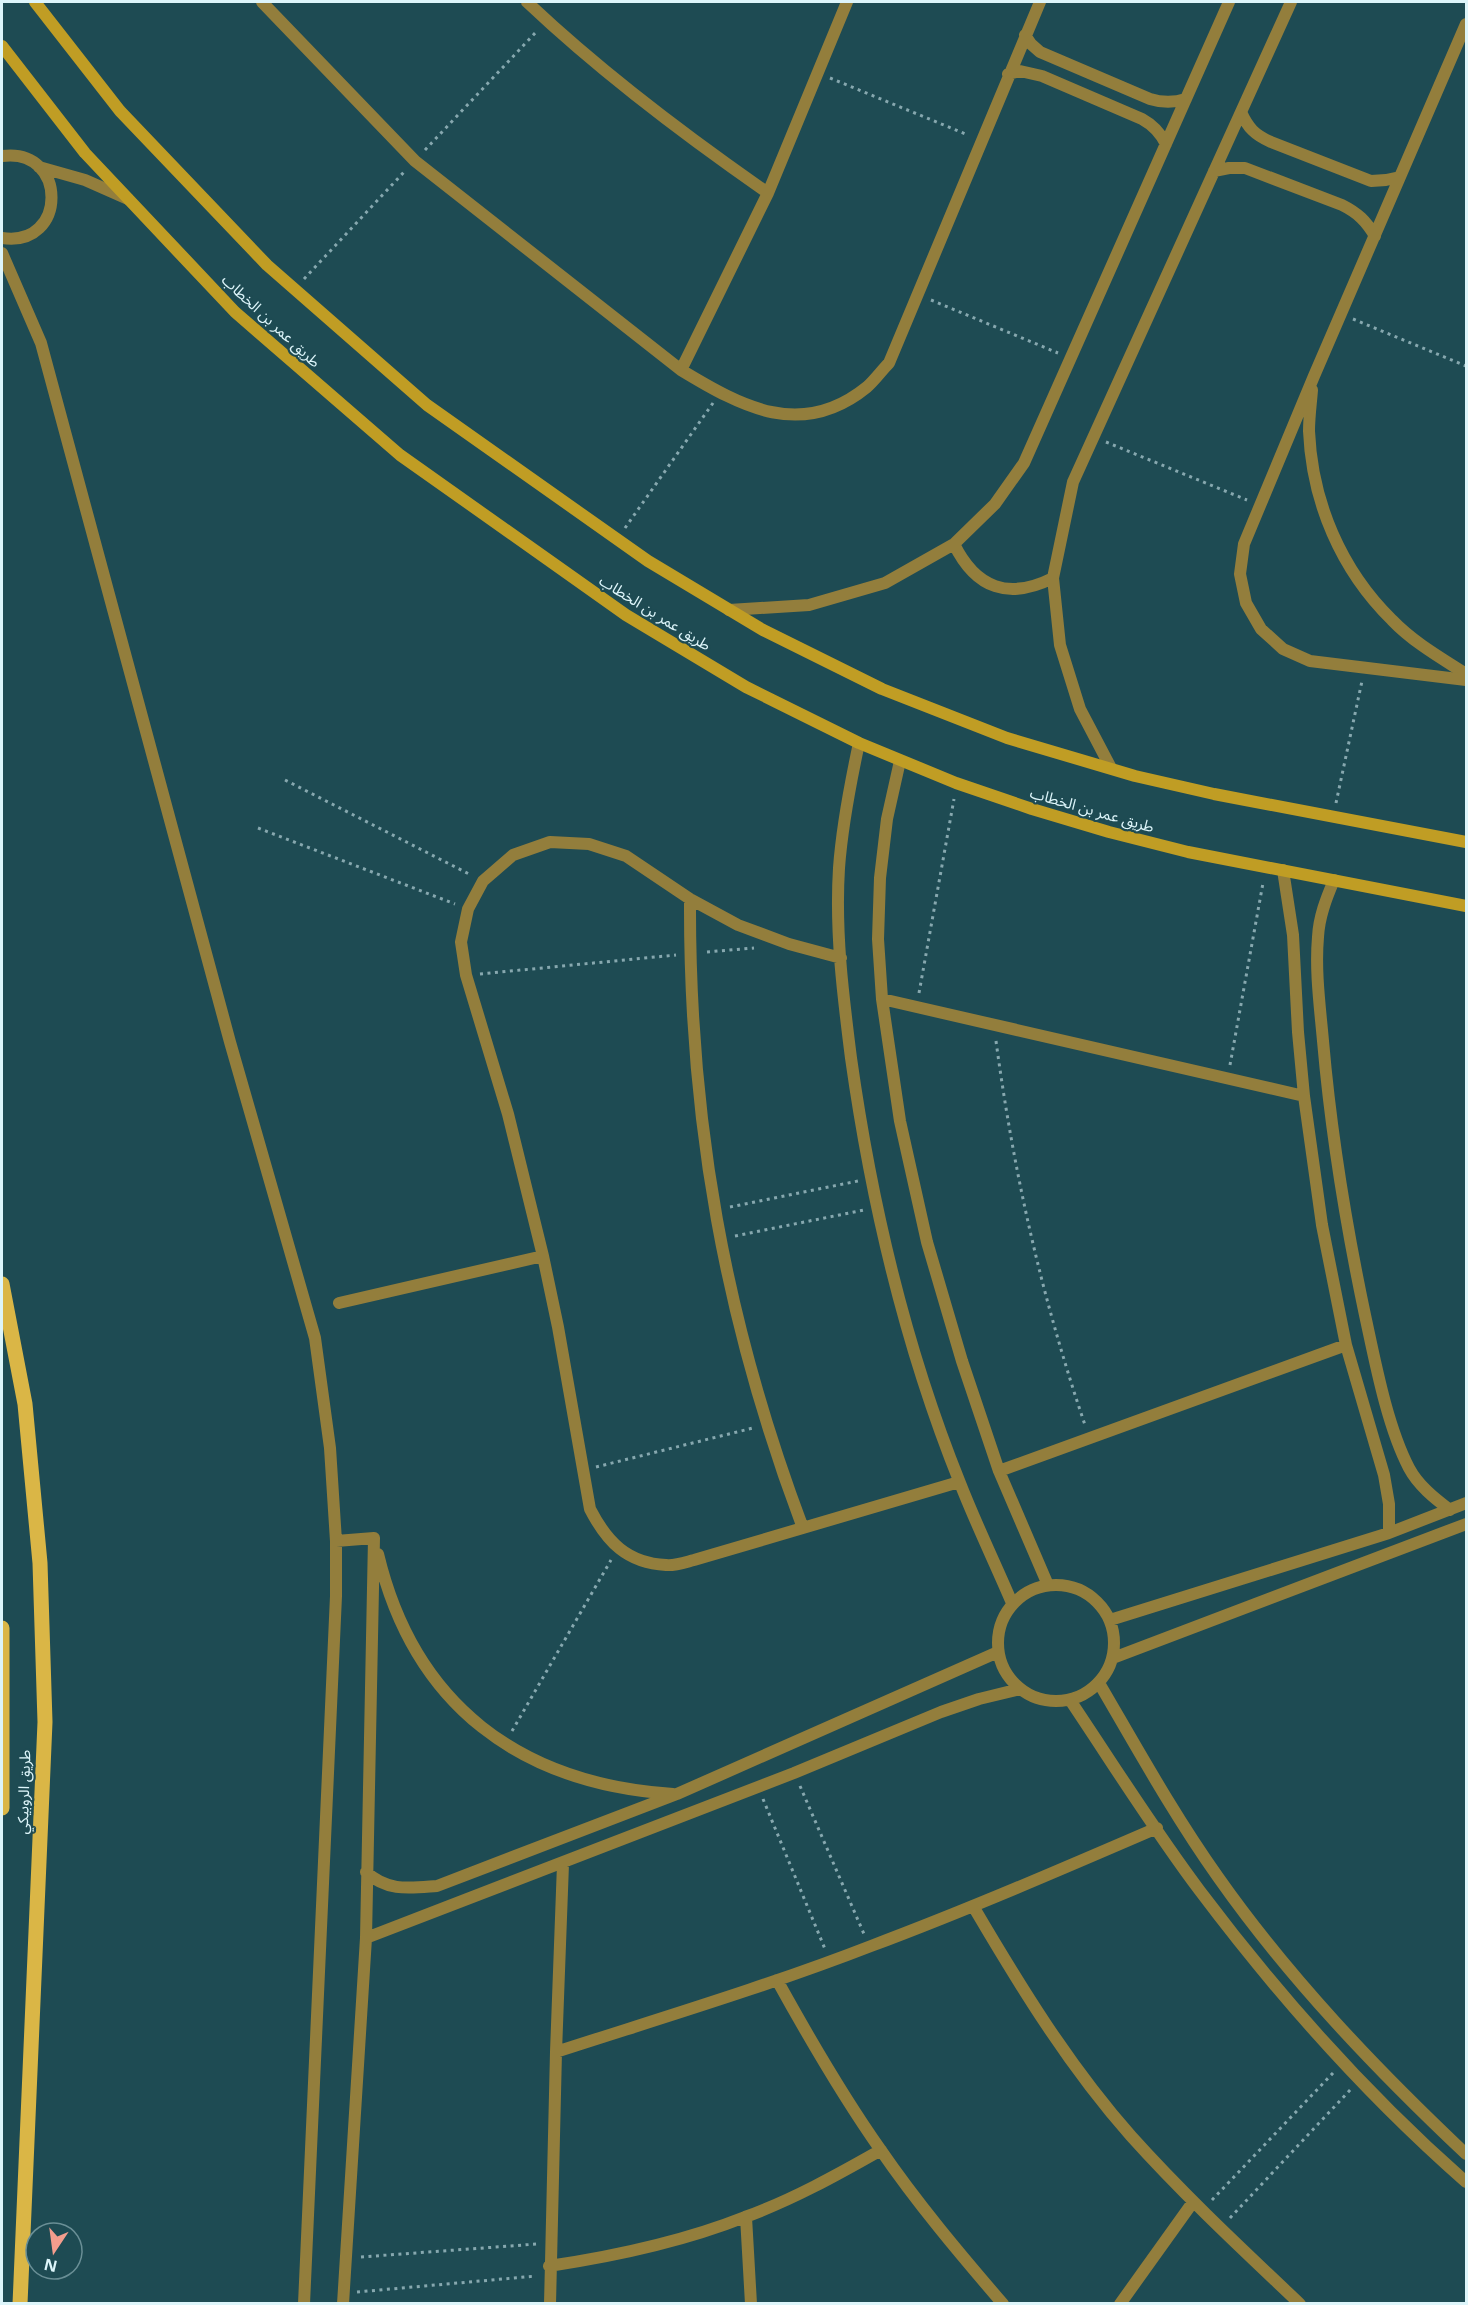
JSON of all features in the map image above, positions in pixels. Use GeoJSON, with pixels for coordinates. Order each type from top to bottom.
{"type":"FeatureCollection","features":[{"type":"Feature","properties":{"kind":"main road","name":"طريق الروبيكي"},"geometry":{"type":"LineString","coordinates":[[2,1284],[25,1404],[40,1563],[45,1722],[20,2304]]}},
{"type":"Feature","properties":{"kind":"main road","name":"طريق الروبيكي"},"geometry":{"type":"LineString","coordinates":[[2,1628],[2,1808]]}},
{"type":"Feature","properties":{"kind":"street"},"geometry":{"type":"LineString","coordinates":[[262,2],[415,161],[681,370],[720,394],[749,407],[780,414],[811,413],[842,404],[868,386],[889,363],[1040,2]]}},
{"type":"Feature","properties":{"kind":"street"},"geometry":{"type":"LineString","coordinates":[[527,2],[617,82],[691,140],[768,193]]}},
{"type":"Feature","properties":{"kind":"street"},"geometry":{"type":"LineString","coordinates":[[681,370],[768,193],[846,2]]}},
{"type":"Feature","properties":{"kind":"street"},"geometry":{"type":"LineString","coordinates":[[729,610],[809,605],[885,583],[954,544],[995,504],[1024,463],[1229,2]]}},
{"type":"Feature","properties":{"kind":"street"},"geometry":{"type":"LineString","coordinates":[[1112,768],[1080,709],[1060,645],[1053,579],[1073,482],[1291,2]]}},
{"type":"Feature","properties":{"kind":"street"},"geometry":{"type":"LineString","coordinates":[[39,4],[120,111],[267,265],[427,405],[648,561],[763,630],[882,690],[1007,738],[1135,776],[1467,842]]}},
{"type":"Feature","properties":{"kind":"street"},"geometry":{"type":"LineString","coordinates":[[1467,24],[1314,376],[1244,544],[1240,574],[1246,603],[1261,629],[1283,649],[1310,661],[1467,680]]}},
{"type":"Feature","properties":{"kind":"street"},"geometry":{"type":"LineString","coordinates":[[1025,35],[1040,51],[1150,99],[1162,103],[1186,99]]}},
{"type":"Feature","properties":{"kind":"street","name":"طريق عمر بن الخطاب"},"geometry":{"type":"LineString","coordinates":[[2,46],[85,153],[235,312],[400,455],[626,615],[746,687],[900,761],[1032,809],[1188,852],[1467,906]]}},
{"type":"Feature","properties":{"kind":"street"},"geometry":{"type":"LineString","coordinates":[[1008,74],[1020,71],[1042,76],[1142,119],[1152,124],[1166,144]]}},
{"type":"Feature","properties":{"kind":"street"},"geometry":{"type":"LineString","coordinates":[[1241,112],[1247,125],[1257,136],[1271,142],[1371,181],[1400,177]]}},
{"type":"Feature","properties":{"kind":"street"},"geometry":{"type":"LineString","coordinates":[[2,148],[7,156],[31,161],[39,167],[50,183],[52,192],[52,202],[46,220],[32,234],[2,238]]}},
{"type":"Feature","properties":{"kind":"street"},"geometry":{"type":"LineString","coordinates":[[39,167],[85,180],[129,199]]}},
{"type":"Feature","properties":{"kind":"street"},"geometry":{"type":"LineString","coordinates":[[1214,171],[1245,168],[1342,205],[1356,212],[1375,236]]}},
{"type":"Feature","properties":{"kind":"street"},"geometry":{"type":"LineString","coordinates":[[2,254],[41,343],[230,1042],[315,1338],[330,1448],[336,1541],[334,1653],[304,2304]]}},
{"type":"Feature","properties":{"kind":"street"},"geometry":{"type":"LineString","coordinates":[[1314,376],[1309,429],[1315,483],[1332,534],[1358,580],[1392,621],[1434,654],[1467,674]]}},
{"type":"Feature","properties":{"kind":"street"},"geometry":{"type":"LineString","coordinates":[[954,544],[963,562],[977,577],[995,587],[1015,590],[1035,587],[1053,579]]}},
{"type":"Feature","properties":{"kind":"street"},"geometry":{"type":"LineString","coordinates":[[859,743],[846,806],[839,868],[837,932],[858,1111],[886,1248],[921,1370],[959,1482],[1012,1603]]}},
{"type":"Feature","properties":{"kind":"street"},"geometry":{"type":"LineString","coordinates":[[900,761],[887,819],[880,878],[878,939],[882,999],[900,1121],[927,1242],[962,1361],[999,1471],[1048,1585]]}},
{"type":"Feature","properties":{"kind":"street"},"geometry":{"type":"LineString","coordinates":[[841,958],[789,944],[738,925],[690,899],[626,856],[589,844],[550,842],[513,855],[483,881],[468,909],[461,942],[466,975],[508,1114],[543,1256],[560,1337],[590,1509],[601,1531],[617,1548],[641,1561],[668,1565],[694,1560],[959,1482]]}},
{"type":"Feature","properties":{"kind":"street"},"geometry":{"type":"LineString","coordinates":[[1283,870],[1293,935],[1304,1096],[1322,1225],[1346,1345],[1384,1475],[1389,1504],[1389,1533]]}},
{"type":"Feature","properties":{"kind":"street"},"geometry":{"type":"LineString","coordinates":[[1334,880],[1323,907],[1317,936],[1318,965],[1328,1096],[1348,1231],[1383,1394],[1398,1442],[1409,1469],[1427,1492],[1450,1510]]}},
{"type":"Feature","properties":{"kind":"street"},"geometry":{"type":"LineString","coordinates":[[690,899],[690,954],[697,1083],[719,1239],[748,1364],[766,1425],[803,1528]]}},
{"type":"Feature","properties":{"kind":"street"},"geometry":{"type":"LineString","coordinates":[[882,999],[1304,1096]]}},
{"type":"Feature","properties":{"kind":"street"},"geometry":{"type":"LineString","coordinates":[[339,1303],[543,1256]]}},
{"type":"Feature","properties":{"kind":"street"},"geometry":{"type":"LineString","coordinates":[[999,1471],[1346,1345]]}},
{"type":"Feature","properties":{"kind":"street"},"geometry":{"type":"LineString","coordinates":[[1110,1620],[1389,1533],[1467,1503]]}},
{"type":"Feature","properties":{"kind":"street"},"geometry":{"type":"LineString","coordinates":[[1113,1658],[1467,1524]]}},
{"type":"Feature","properties":{"kind":"street"},"geometry":{"type":"LineString","coordinates":[[336,1541],[374,1538]]}},
{"type":"Feature","properties":{"kind":"street"},"geometry":{"type":"LineString","coordinates":[[374,1538],[390,1598],[400,1622],[424,1665],[454,1704],[505,1743],[546,1764],[597,1782],[641,1791],[676,1794]]}},
{"type":"Feature","properties":{"kind":"street"},"geometry":{"type":"LineString","coordinates":[[343,2298],[366,1938],[374,1538]]}},
{"type":"Feature","properties":{"kind":"street"},"geometry":{"type":"LineString","coordinates":[[1048,1585],[1067,1585],[1085,1592],[1100,1604],[1110,1620],[1115,1639],[1113,1658],[1108,1671],[1090,1690],[1070,1700],[1052,1701],[1035,1698],[1020,1689],[1006,1672],[998,1652],[998,1635],[1002,1618],[1012,1603],[1029,1591],[1048,1585]]}},
{"type":"Feature","properties":{"kind":"street"},"geometry":{"type":"LineString","coordinates":[[366,1872],[384,1885],[395,1888],[437,1886],[676,1794],[998,1652]]}},
{"type":"Feature","properties":{"kind":"street"},"geometry":{"type":"LineString","coordinates":[[1099,1683],[1177,1816],[1218,1877],[1262,1936],[1359,2046],[1467,2154]]}},
{"type":"Feature","properties":{"kind":"street"},"geometry":{"type":"LineString","coordinates":[[366,1938],[563,1864],[941,1712],[1020,1689]]}},
{"type":"Feature","properties":{"kind":"street"},"geometry":{"type":"LineString","coordinates":[[1070,1700],[1198,1889],[1244,1948],[1359,2080],[1467,2182]]}},
{"type":"Feature","properties":{"kind":"street"},"geometry":{"type":"LineString","coordinates":[[556,2052],[777,1980],[870,1947],[1157,1828]]}},
{"type":"Feature","properties":{"kind":"street"},"geometry":{"type":"LineString","coordinates":[[550,2304],[549,2270],[563,1864]]}},
{"type":"Feature","properties":{"kind":"street"},"geometry":{"type":"LineString","coordinates":[[973,1906],[1020,1986],[1072,2062],[1130,2134],[1198,2206],[1300,2304]]}},
{"type":"Feature","properties":{"kind":"street"},"geometry":{"type":"LineString","coordinates":[[777,1980],[815,2048],[881,2150],[939,2228],[1002,2304]]}},
{"type":"Feature","properties":{"kind":"street"},"geometry":{"type":"LineString","coordinates":[[549,2270],[651,2247],[746,2217],[836,2175],[881,2150]]}},
{"type":"Feature","properties":{"kind":"street"},"geometry":{"type":"LineString","coordinates":[[1120,2304],[1198,2206]]}},
{"type":"Feature","properties":{"kind":"street"},"geometry":{"type":"LineString","coordinates":[[746,2217],[751,2304]]}},
{"type":"Feature","properties":{"kind":"path"},"geometry":{"type":"LineString","coordinates":[[817,73],[981,140]]}},
{"type":"Feature","properties":{"kind":"path"},"geometry":{"type":"LineString","coordinates":[[917,294],[1071,359]]}},
{"type":"Feature","properties":{"kind":"path"},"geometry":{"type":"LineString","coordinates":[[1341,314],[1467,366]]}},
{"type":"Feature","properties":{"kind":"path"},"geometry":{"type":"LineString","coordinates":[[618,540],[720,394]]}},
{"type":"Feature","properties":{"kind":"path"},"geometry":{"type":"LineString","coordinates":[[1093,437],[1261,506]]}},
{"type":"Feature","properties":{"kind":"path"},"geometry":{"type":"LineString","coordinates":[[1333,817],[1365,668]]}},
{"type":"Feature","properties":{"kind":"path"},"geometry":{"type":"LineString","coordinates":[[285,780],[483,881]]}},
{"type":"Feature","properties":{"kind":"path"},"geometry":{"type":"LineString","coordinates":[[917,1007],[956,783]]}},
{"type":"Feature","properties":{"kind":"path"},"geometry":{"type":"LineString","coordinates":[[258,828],[468,909]]}},
{"type":"Feature","properties":{"kind":"path"},"geometry":{"type":"LineString","coordinates":[[1227,1079],[1266,867]]}},
{"type":"Feature","properties":{"kind":"path"},"geometry":{"type":"LineString","coordinates":[[466,975],[756,948]]}},
{"type":"Feature","properties":{"kind":"path"},"geometry":{"type":"LineString","coordinates":[[994,1025],[1005,1109],[1018,1182],[1039,1276],[1062,1358],[1089,1438]]}},
{"type":"Feature","properties":{"kind":"path"},"geometry":{"type":"LineString","coordinates":[[714,1211],[872,1178]]}},
{"type":"Feature","properties":{"kind":"path"},"geometry":{"type":"LineString","coordinates":[[719,1239],[878,1207]]}},
{"type":"Feature","properties":{"kind":"path"},"geometry":{"type":"LineString","coordinates":[[582,1471],[766,1425]]}},
{"type":"Feature","properties":{"kind":"path"},"geometry":{"type":"LineString","coordinates":[[505,1743],[617,1548]]}},
{"type":"Feature","properties":{"kind":"path"},"geometry":{"type":"LineString","coordinates":[[794,1773],[870,1947]]}},
{"type":"Feature","properties":{"kind":"path"},"geometry":{"type":"LineString","coordinates":[[758,1787],[830,1961]]}},
{"type":"Feature","properties":{"kind":"path"},"geometry":{"type":"LineString","coordinates":[[1198,2206],[1342,2062]]}},
{"type":"Feature","properties":{"kind":"path"},"geometry":{"type":"LineString","coordinates":[[1221,2229],[1359,2080]]}},
{"type":"Feature","properties":{"kind":"path"},"geometry":{"type":"LineString","coordinates":[[345,2258],[551,2243]]}},
{"type":"Feature","properties":{"kind":"path"},"geometry":{"type":"LineString","coordinates":[[343,2298],[549,2270]]}}]}
